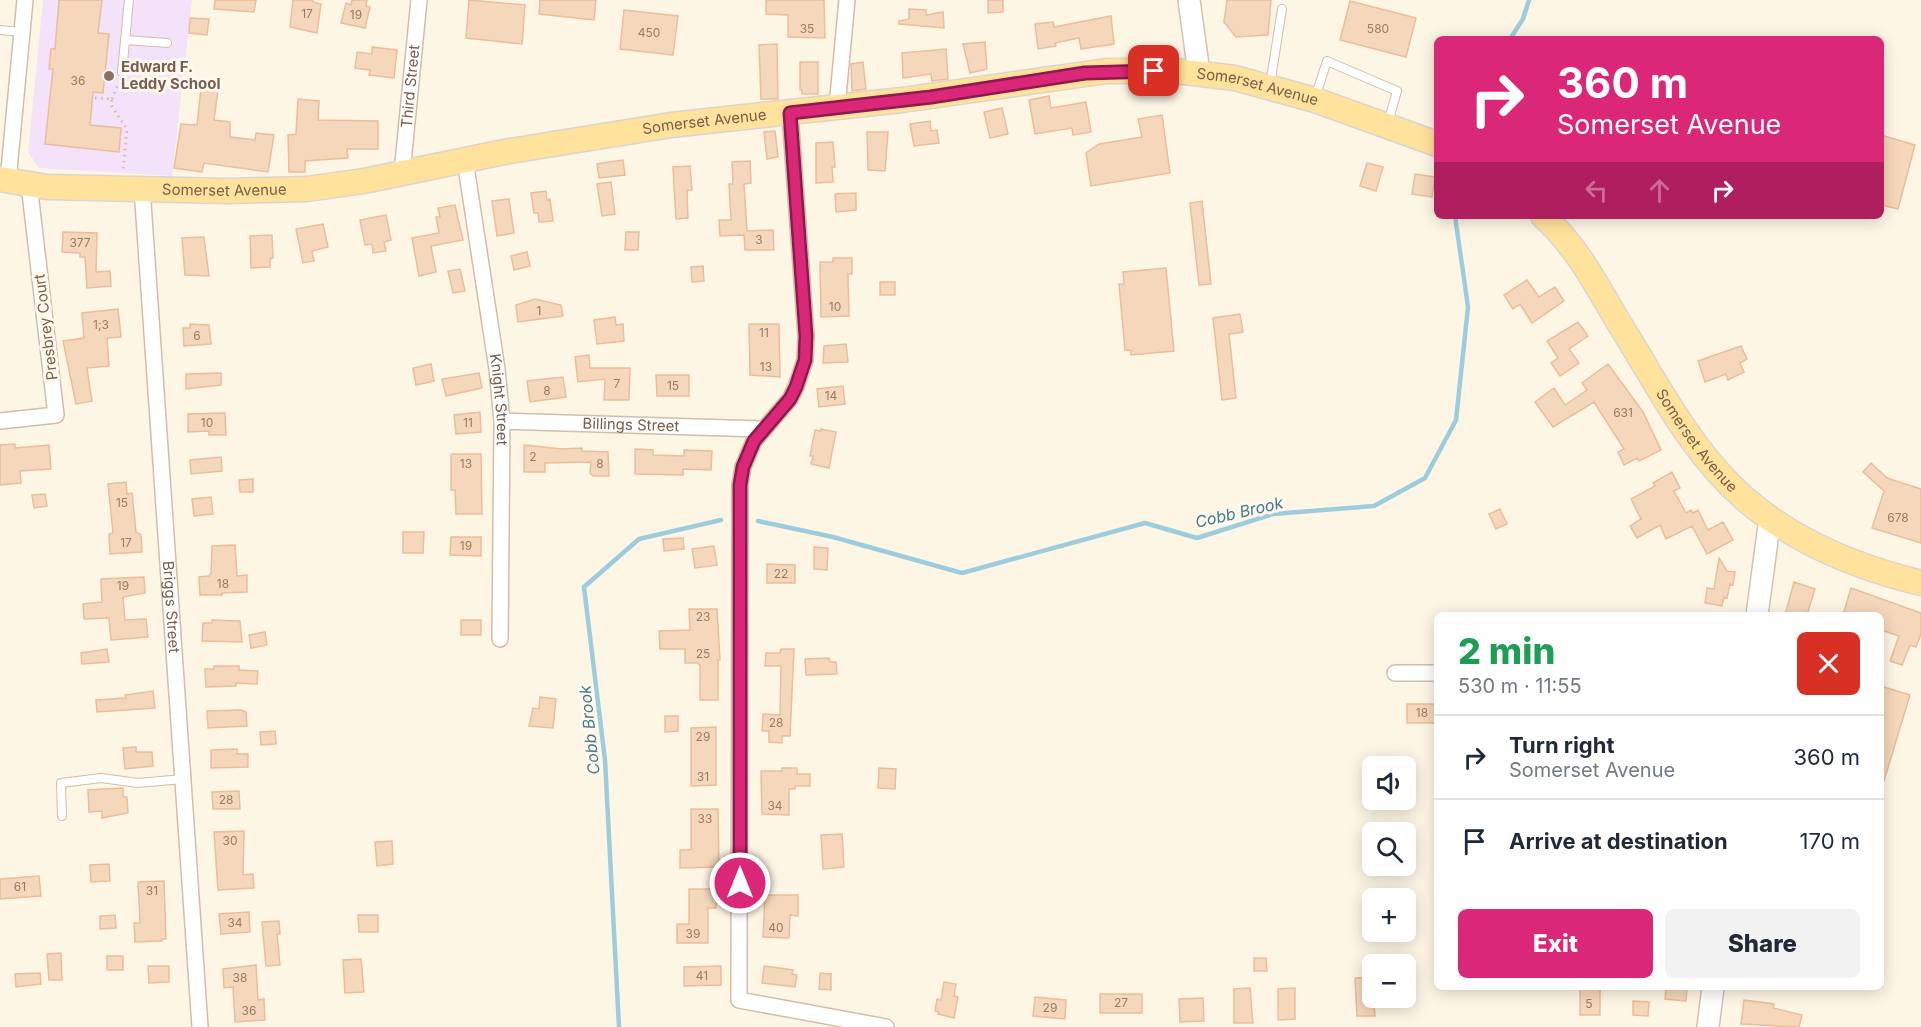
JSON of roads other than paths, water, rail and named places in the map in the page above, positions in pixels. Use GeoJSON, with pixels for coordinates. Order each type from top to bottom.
{"type":"FeatureCollection","features":[{"type":"Feature","properties":{"kind":"main road","name":"Somerset Avenue"},"geometry":{"type":"LineString","coordinates":[[12,182],[133,182],[290,190],[340,185],[465,160],[671,125],[931,97],[1085,73],[1199,73],[1270,87],[1315,100],[1434,143]]}},
{"type":"Feature","properties":{"kind":"main road","name":"Somerset Avenue"},"geometry":{"type":"LineString","coordinates":[[1546,219],[1578,257],[1698,447],[1731,485],[1770,518],[1830,554],[1921,583]]}},
{"type":"Feature","properties":{"kind":"street"},"geometry":{"type":"LineString","coordinates":[[12,182],[25,0]]}},
{"type":"Feature","properties":{"kind":"street","name":"Third Street"},"geometry":{"type":"LineString","coordinates":[[402,173],[418,0]]}},
{"type":"Feature","properties":{"kind":"street"},"geometry":{"type":"LineString","coordinates":[[837,107],[847,0]]}},
{"type":"Feature","properties":{"kind":"street"},"geometry":{"type":"LineString","coordinates":[[1189,0],[1199,73]]}},
{"type":"Feature","properties":{"kind":"street"},"geometry":{"type":"LineString","coordinates":[[790,113],[806,336],[805,360],[790,399],[761,429],[747,454],[740,485],[739,1000],[886,1027]]}},
{"type":"Feature","properties":{"kind":"street","name":"Knight Street"},"geometry":{"type":"LineString","coordinates":[[465,160],[497,369],[502,421],[500,639]]}},
{"type":"Feature","properties":{"kind":"street","name":"Presbrey Court"},"geometry":{"type":"LineString","coordinates":[[0,421],[56,415],[12,182]]}},
{"type":"Feature","properties":{"kind":"street","name":"Briggs Street"},"geometry":{"type":"LineString","coordinates":[[133,182],[183,779],[200,1027]]}},
{"type":"Feature","properties":{"kind":"street","name":"Billings Street"},"geometry":{"type":"LineString","coordinates":[[502,421],[761,429]]}},
{"type":"Feature","properties":{"kind":"street"},"geometry":{"type":"LineString","coordinates":[[1757,612],[1770,518]]}},
{"type":"Feature","properties":{"kind":"street"},"geometry":{"type":"LineString","coordinates":[[1395,673],[1434,673]]}},
{"type":"Feature","properties":{"kind":"street"},"geometry":{"type":"LineString","coordinates":[[1708,1027],[1713,990]]}},
{"type":"Feature","properties":{"kind":"lane"},"geometry":{"type":"LineString","coordinates":[[122,72],[129,0]]}},
{"type":"Feature","properties":{"kind":"lane"},"geometry":{"type":"LineString","coordinates":[[1270,87],[1282,9]]}},
{"type":"Feature","properties":{"kind":"lane"},"geometry":{"type":"LineString","coordinates":[[0,30],[22,32]]}},
{"type":"Feature","properties":{"kind":"lane"},"geometry":{"type":"LineString","coordinates":[[125,40],[167,43]]}},
{"type":"Feature","properties":{"kind":"lane"},"geometry":{"type":"LineString","coordinates":[[1315,100],[1327,62],[1397,91],[1387,126]]}},
{"type":"Feature","properties":{"kind":"lane"},"geometry":{"type":"LineString","coordinates":[[62,816],[61,783],[101,778],[138,783],[183,779]]}},
{"type":"Feature","properties":{"kind":"waterway","name":"Cobb Brook"},"geometry":{"type":"LineString","coordinates":[[1512,36],[1523,19],[1529,0]]}},
{"type":"Feature","properties":{"kind":"waterway","name":"Cobb Brook"},"geometry":{"type":"LineString","coordinates":[[758,521],[833,537],[962,573],[1145,523],[1197,538],[1273,514],[1374,506],[1425,478],[1456,420],[1468,307],[1455,219]]}},
{"type":"Feature","properties":{"kind":"waterway","name":"Cobb Brook"},"geometry":{"type":"LineString","coordinates":[[619,1027],[605,760],[584,587],[639,539],[721,520]]}},
{"type":"Feature","properties":{"kind":"place","name":"Edward F. Leddy School"},"geometry":{"type":"Point","coordinates":[109,76]}}]}
